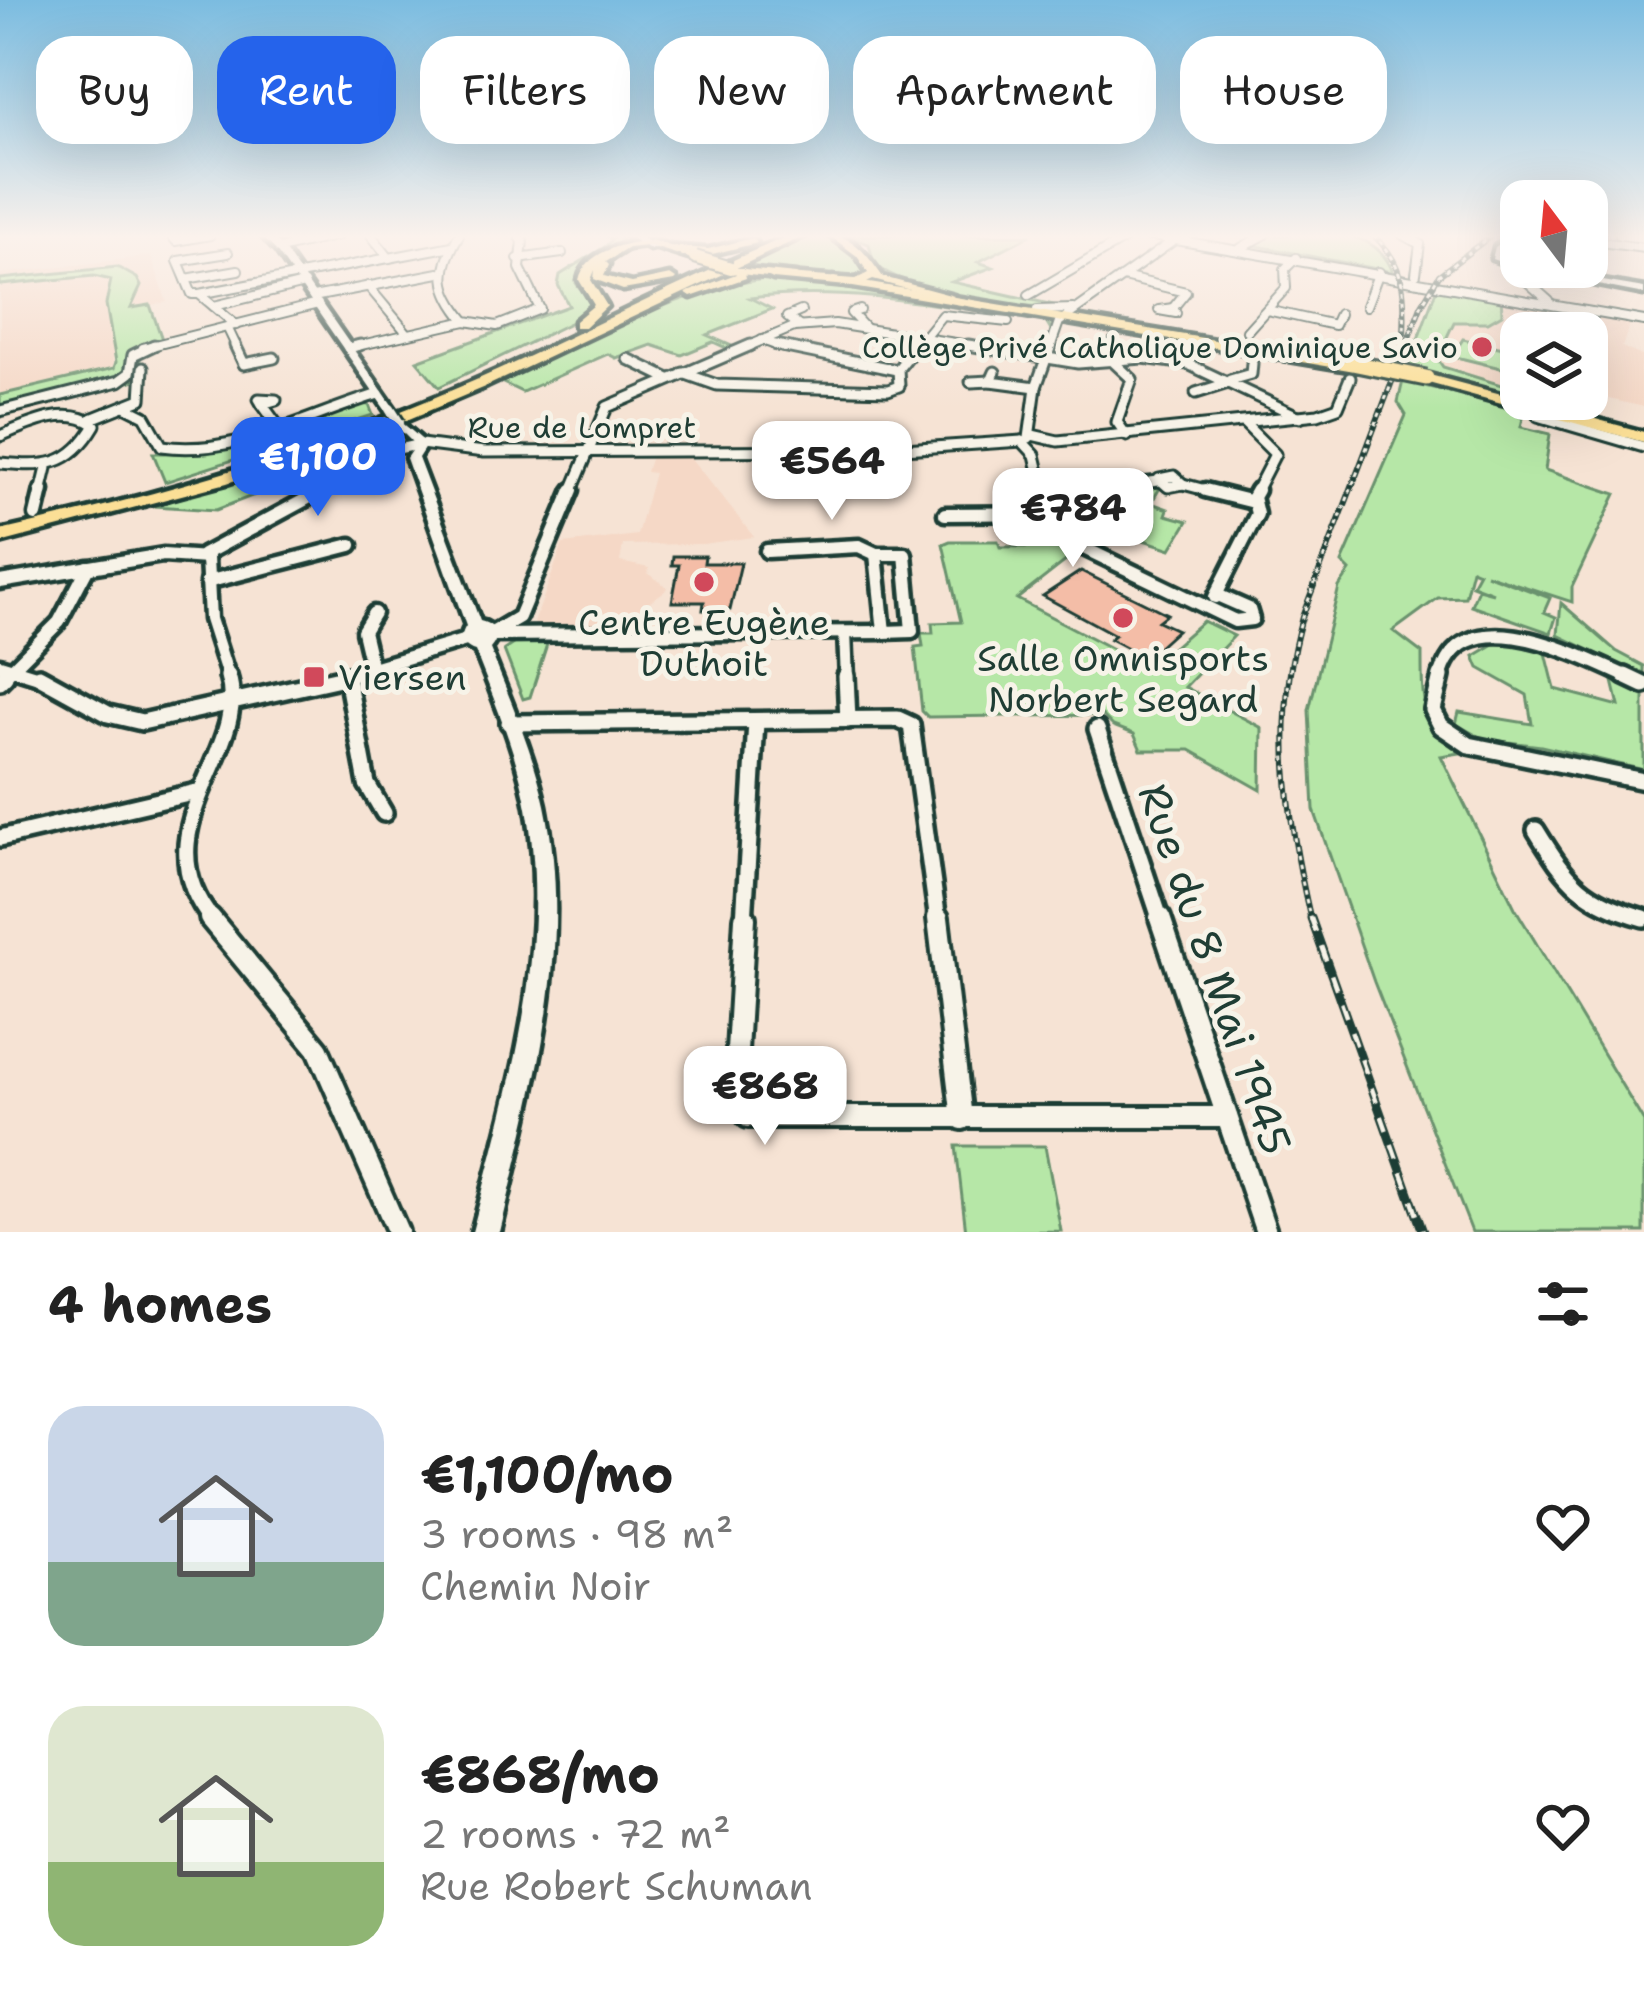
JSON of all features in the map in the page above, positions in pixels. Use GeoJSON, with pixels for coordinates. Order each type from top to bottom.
{"type":"FeatureCollection","features":[{"type":"Feature","properties":{"kind":"main road"},"geometry":{"type":"LineString","coordinates":[[522,356],[599,311],[601,300],[594,292]]}},
{"type":"Feature","properties":{"kind":"main road"},"geometry":{"type":"LineString","coordinates":[[0,534],[194,488],[309,452],[442,400],[665,292]]}},
{"type":"Feature","properties":{"kind":"main road"},"geometry":{"type":"LineString","coordinates":[[0,534],[276,456],[401,410],[682,292]]}},
{"type":"Feature","properties":{"kind":"main road"},"geometry":{"type":"LineString","coordinates":[[551,348],[685,292]]}},
{"type":"Feature","properties":{"kind":"main road"},"geometry":{"type":"LineString","coordinates":[[908,292],[1037,312]]}},
{"type":"Feature","properties":{"kind":"main road"},"geometry":{"type":"LineString","coordinates":[[931,292],[1426,380],[1644,442]]}},
{"type":"Feature","properties":{"kind":"main road"},"geometry":{"type":"LineString","coordinates":[[1067,319],[1352,369]]}},
{"type":"Feature","properties":{"kind":"street"},"geometry":{"type":"LineString","coordinates":[[192,292],[203,292]]}},
{"type":"Feature","properties":{"kind":"street"},"geometry":{"type":"LineString","coordinates":[[214,306],[259,292]]}},
{"type":"Feature","properties":{"kind":"street","name":"Rue de Lompret"},"geometry":{"type":"LineString","coordinates":[[309,292],[399,423],[421,444],[459,451],[904,450],[1027,438],[1127,436],[1300,417],[1338,407],[1352,369]]}},
{"type":"Feature","properties":{"kind":"street"},"geometry":{"type":"LineString","coordinates":[[0,411],[119,381],[130,373],[132,357],[140,350],[345,292]]}},
{"type":"Feature","properties":{"kind":"street"},"geometry":{"type":"LineString","coordinates":[[373,292],[408,334]]}},
{"type":"Feature","properties":{"kind":"street"},"geometry":{"type":"LineString","coordinates":[[444,292],[466,321]]}},
{"type":"Feature","properties":{"kind":"street"},"geometry":{"type":"LineString","coordinates":[[348,348],[466,321],[497,326],[540,309],[531,292]]}},
{"type":"Feature","properties":{"kind":"street"},"geometry":{"type":"LineString","coordinates":[[1029,296],[1035,292]]}},
{"type":"Feature","properties":{"kind":"street"},"geometry":{"type":"LineString","coordinates":[[1100,292],[1067,319],[1036,387],[1027,438],[1053,530],[1235,621],[1252,620],[1249,609],[1217,595]]}},
{"type":"Feature","properties":{"kind":"street"},"geometry":{"type":"LineString","coordinates":[[1173,308],[1186,292]]}},
{"type":"Feature","properties":{"kind":"street"},"geometry":{"type":"LineString","coordinates":[[1247,332],[1282,292]]}},
{"type":"Feature","properties":{"kind":"street"},"geometry":{"type":"LineString","coordinates":[[1366,306],[1373,292]]}},
{"type":"Feature","properties":{"kind":"street"},"geometry":{"type":"LineString","coordinates":[[1497,292],[1644,321]]}},
{"type":"Feature","properties":{"kind":"street"},"geometry":{"type":"LineString","coordinates":[[1539,292],[1550,302]]}},
{"type":"Feature","properties":{"kind":"street"},"geometry":{"type":"LineString","coordinates":[[199,294],[231,326],[244,363],[274,358]]}},
{"type":"Feature","properties":{"kind":"street"},"geometry":{"type":"LineString","coordinates":[[838,310],[855,312],[866,329]]}},
{"type":"Feature","properties":{"kind":"street"},"geometry":{"type":"LineString","coordinates":[[1267,310],[1334,327],[1340,314]]}},
{"type":"Feature","properties":{"kind":"street"},"geometry":{"type":"LineString","coordinates":[[787,317],[801,311]]}},
{"type":"Feature","properties":{"kind":"street"},"geometry":{"type":"LineString","coordinates":[[772,313],[799,326]]}},
{"type":"Feature","properties":{"kind":"street"},"geometry":{"type":"LineString","coordinates":[[682,373],[717,385],[883,390],[899,386],[897,370],[947,313],[1008,322]]}},
{"type":"Feature","properties":{"kind":"street"},"geometry":{"type":"LineString","coordinates":[[0,665],[39,672],[125,722],[150,721],[347,676],[481,636],[518,617],[610,405],[799,326],[825,323],[1113,362],[1169,360],[1198,366],[1300,417]]}},
{"type":"Feature","properties":{"kind":"street"},"geometry":{"type":"LineString","coordinates":[[762,340],[793,352],[897,370]]}},
{"type":"Feature","properties":{"kind":"street"},"geometry":{"type":"LineString","coordinates":[[1113,341],[1106,355],[1132,379],[1117,422],[1127,436]]}},
{"type":"Feature","properties":{"kind":"street"},"geometry":{"type":"LineString","coordinates":[[628,359],[669,379]]}},
{"type":"Feature","properties":{"kind":"street"},"geometry":{"type":"LineString","coordinates":[[1196,393],[1251,374],[1252,363]]}},
{"type":"Feature","properties":{"kind":"street"},"geometry":{"type":"LineString","coordinates":[[0,436],[54,418],[91,419],[125,406],[141,398],[143,368]]}},
{"type":"Feature","properties":{"kind":"street"},"geometry":{"type":"LineString","coordinates":[[971,382],[993,376],[1036,387]]}},
{"type":"Feature","properties":{"kind":"street"},"geometry":{"type":"LineString","coordinates":[[125,406],[143,414],[160,444],[170,449],[206,448],[380,395]]}},
{"type":"Feature","properties":{"kind":"street"},"geometry":{"type":"LineString","coordinates":[[262,404],[278,426]]}},
{"type":"Feature","properties":{"kind":"street"},"geometry":{"type":"LineString","coordinates":[[36,515],[47,468],[88,438],[94,425],[91,419]]}},
{"type":"Feature","properties":{"kind":"street"},"geometry":{"type":"LineString","coordinates":[[1554,420],[1644,442]]}},
{"type":"Feature","properties":{"kind":"street"},"geometry":{"type":"LineString","coordinates":[[1206,607],[1217,595],[1257,514],[1252,502],[1275,454],[1244,423]]}},
{"type":"Feature","properties":{"kind":"street"},"geometry":{"type":"LineString","coordinates":[[0,582],[163,555],[202,555],[398,449],[421,444]]}},
{"type":"Feature","properties":{"kind":"street"},"geometry":{"type":"LineString","coordinates":[[421,444],[412,458],[481,636],[541,833],[545,930],[532,1036],[483,1230]]}},
{"type":"Feature","properties":{"kind":"street"},"geometry":{"type":"LineString","coordinates":[[0,463],[47,468]]}},
{"type":"Feature","properties":{"kind":"street"},"geometry":{"type":"LineString","coordinates":[[1105,487],[1159,481],[1170,475],[1183,484],[1252,502]]}},
{"type":"Feature","properties":{"kind":"street"},"geometry":{"type":"LineString","coordinates":[[945,514],[1048,513]]}},
{"type":"Feature","properties":{"kind":"street"},"geometry":{"type":"LineString","coordinates":[[207,582],[351,545]]}},
{"type":"Feature","properties":{"kind":"street"},"geometry":{"type":"LineString","coordinates":[[481,636],[909,632],[915,625],[904,554],[876,554],[860,546],[767,551]]}},
{"type":"Feature","properties":{"kind":"street"},"geometry":{"type":"LineString","coordinates":[[876,554],[884,632]]}},
{"type":"Feature","properties":{"kind":"street"},"geometry":{"type":"LineString","coordinates":[[202,555],[208,561],[210,619],[231,676],[230,704],[185,850],[192,888],[203,909],[318,1049],[398,1232]]}},
{"type":"Feature","properties":{"kind":"street"},"geometry":{"type":"LineString","coordinates":[[0,681],[64,615],[88,567]]}},
{"type":"Feature","properties":{"kind":"street"},"geometry":{"type":"LineString","coordinates":[[372,669],[363,628],[374,613]]}},
{"type":"Feature","properties":{"kind":"street"},"geometry":{"type":"LineString","coordinates":[[1644,685],[1531,638],[1497,632],[1474,639],[1455,654],[1442,674],[1433,710],[1448,732],[1487,752],[1554,760],[1644,781]]}},
{"type":"Feature","properties":{"kind":"street"},"geometry":{"type":"LineString","coordinates":[[844,633],[848,720]]}},
{"type":"Feature","properties":{"kind":"street"},"geometry":{"type":"LineString","coordinates":[[347,676],[367,784],[384,813]]}},
{"type":"Feature","properties":{"kind":"street"},"geometry":{"type":"LineString","coordinates":[[509,723],[902,720],[916,734],[962,1119]]}},
{"type":"Feature","properties":{"kind":"street"},"geometry":{"type":"LineString","coordinates":[[756,722],[734,1084],[738,1104],[748,1117],[1227,1117]]}},
{"type":"Feature","properties":{"kind":"street","name":"Rue du 8 Mai 1945"},"geometry":{"type":"LineString","coordinates":[[1097,729],[1266,1232]]}},
{"type":"Feature","properties":{"kind":"street"},"geometry":{"type":"LineString","coordinates":[[2,840],[200,791]]}},
{"type":"Feature","properties":{"kind":"street"},"geometry":{"type":"LineString","coordinates":[[1536,830],[1577,892],[1600,907],[1644,918]]}},
{"type":"Feature","properties":{"kind":"shaded area"},"geometry":{"type":"Polygon","coordinates":[[[0,292],[164,292],[167,302],[109,313],[114,368],[0,395],[0,292]]]}},
{"type":"Feature","properties":{"kind":"shaded area"},"geometry":{"type":"Polygon","coordinates":[[[1501,295],[1586,312],[1500,312],[1500,385],[1442,367],[1437,358],[1454,322],[1488,322],[1501,295]]]}},
{"type":"Feature","properties":{"kind":"shaded area"},"geometry":{"type":"Polygon","coordinates":[[[1608,316],[1631,321],[1622,347],[1644,357],[1640,368],[1644,407],[1608,399],[1608,316]]]}},
{"type":"Feature","properties":{"kind":"shaded area"},"geometry":{"type":"Polygon","coordinates":[[[651,456],[689,456],[754,537],[703,544],[623,545],[620,562],[649,568],[648,573],[667,587],[665,591],[612,627],[539,627],[534,623],[563,544],[637,535],[654,473],[646,472],[651,456]]]}},
{"type":"Feature","properties":{"kind":"green space"},"geometry":{"type":"Polygon","coordinates":[[[108,292],[138,292],[131,308],[150,305],[164,345],[140,353],[140,379],[0,413],[0,395],[114,368],[108,292]]]}},
{"type":"Feature","properties":{"kind":"green space"},"geometry":{"type":"Polygon","coordinates":[[[562,292],[583,292],[592,304],[588,314],[439,387],[417,361],[569,306],[562,292]]]}},
{"type":"Feature","properties":{"kind":"green space"},"geometry":{"type":"Polygon","coordinates":[[[888,292],[1046,318],[1053,324],[1050,329],[1045,321],[861,296],[750,298],[772,309],[707,335],[736,348],[731,350],[713,342],[682,355],[652,345],[616,358],[608,354],[522,392],[499,381],[696,295],[888,292]]]}},
{"type":"Feature","properties":{"kind":"green space"},"geometry":{"type":"Polygon","coordinates":[[[947,292],[998,292],[1058,306],[1039,306],[947,292]]]}},
{"type":"Feature","properties":{"kind":"green space"},"geometry":{"type":"Polygon","coordinates":[[[1435,292],[1501,295],[1500,315],[1488,322],[1454,322],[1437,358],[1443,367],[1500,385],[1500,392],[1407,369],[1435,292]]]}},
{"type":"Feature","properties":{"kind":"green space"},"geometry":{"type":"Polygon","coordinates":[[[1463,339],[1500,347],[1500,368],[1452,356],[1463,339]]]}},
{"type":"Feature","properties":{"kind":"green space"},"geometry":{"type":"Polygon","coordinates":[[[1403,381],[1500,404],[1500,420],[1523,420],[1521,427],[1550,434],[1545,470],[1616,494],[1572,587],[1572,602],[1486,574],[1550,598],[1544,612],[1556,617],[1551,633],[1471,605],[1478,589],[1493,593],[1472,585],[1479,572],[1472,569],[1465,597],[1438,598],[1393,631],[1422,653],[1426,709],[1460,753],[1441,756],[1515,908],[1644,1122],[1644,1232],[1472,1232],[1374,982],[1314,810],[1309,710],[1339,587],[1350,571],[1342,563],[1406,415],[1398,402],[1403,381]]]}},
{"type":"Feature","properties":{"kind":"green space"},"geometry":{"type":"Polygon","coordinates":[[[369,405],[373,415],[165,482],[153,453],[207,453],[369,405]]]}},
{"type":"Feature","properties":{"kind":"green space"},"geometry":{"type":"Polygon","coordinates":[[[388,428],[394,441],[216,510],[154,506],[324,454],[388,428]]]}},
{"type":"Feature","properties":{"kind":"green space"},"geometry":{"type":"Polygon","coordinates":[[[1151,484],[1160,488],[1151,503],[1168,509],[1166,515],[1188,521],[1171,549],[1110,529],[1091,543],[1069,532],[1083,533],[1108,511],[1127,508],[1121,487],[1151,484]]]}},
{"type":"Feature","properties":{"kind":"green space"},"geometry":{"type":"Polygon","coordinates":[[[998,541],[1000,547],[1063,546],[1076,553],[1017,599],[1149,668],[1203,621],[1234,636],[1185,687],[1262,728],[1261,790],[1190,750],[1141,750],[1134,734],[1113,726],[1102,715],[928,717],[922,711],[915,647],[923,646],[921,633],[933,633],[932,623],[961,622],[943,544],[998,541]]]}},
{"type":"Feature","properties":{"kind":"green space"},"geometry":{"type":"Polygon","coordinates":[[[1561,603],[1616,651],[1644,666],[1644,676],[1558,635],[1561,603]]]}},
{"type":"Feature","properties":{"kind":"green space"},"geometry":{"type":"Polygon","coordinates":[[[1506,637],[1546,653],[1555,689],[1619,706],[1613,681],[1644,692],[1644,770],[1541,746],[1483,739],[1456,724],[1459,712],[1532,724],[1527,695],[1479,668],[1474,656],[1506,637]]]}},
{"type":"Feature","properties":{"kind":"green space"},"geometry":{"type":"Polygon","coordinates":[[[548,641],[530,697],[523,699],[504,650],[516,642],[548,641]]]}},
{"type":"Feature","properties":{"kind":"green space"},"geometry":{"type":"Polygon","coordinates":[[[956,1146],[1045,1146],[1061,1231],[966,1232],[956,1146]]]}},
{"type":"Feature","properties":{"kind":"building","name":"Centre Eugène Duthoit"},"geometry":{"type":"Polygon","coordinates":[[[673,556],[705,556],[704,563],[741,563],[730,610],[703,610],[704,602],[672,602],[679,565],[672,565],[673,556]]]}},
{"type":"Feature","properties":{"kind":"building","name":"Salle Omnisports Norbert Segard"},"geometry":{"type":"Polygon","coordinates":[[[1081,571],[1167,614],[1158,621],[1177,630],[1146,658],[1110,639],[1115,635],[1043,596],[1081,571]]]}},
{"type":"Feature","properties":{"kind":"railway"},"geometry":{"type":"LineString","coordinates":[[1402,292],[1404,333]]}},
{"type":"Feature","properties":{"kind":"railway"},"geometry":{"type":"LineString","coordinates":[[1311,921],[1286,769],[1287,694],[1293,656],[1302,617],[1429,292]]}},
{"type":"Feature","properties":{"kind":"railway"},"geometry":{"type":"LineString","coordinates":[[1311,918],[1423,1232]]}},
{"type":"Feature","properties":{"kind":"place","name":"Collège Privé Catholique Dominique Savio"},"geometry":{"type":"Point","coordinates":[1482,347]}},
{"type":"Feature","properties":{"kind":"place","name":"Centre Eugène Duthoit"},"geometry":{"type":"Point","coordinates":[704,582]}},
{"type":"Feature","properties":{"kind":"place","name":"Salle Omnisports Norbert Segard"},"geometry":{"type":"Point","coordinates":[1123,618]}},
{"type":"Feature","properties":{"kind":"place","name":"Viersen"},"geometry":{"type":"Point","coordinates":[314,677]}}]}
